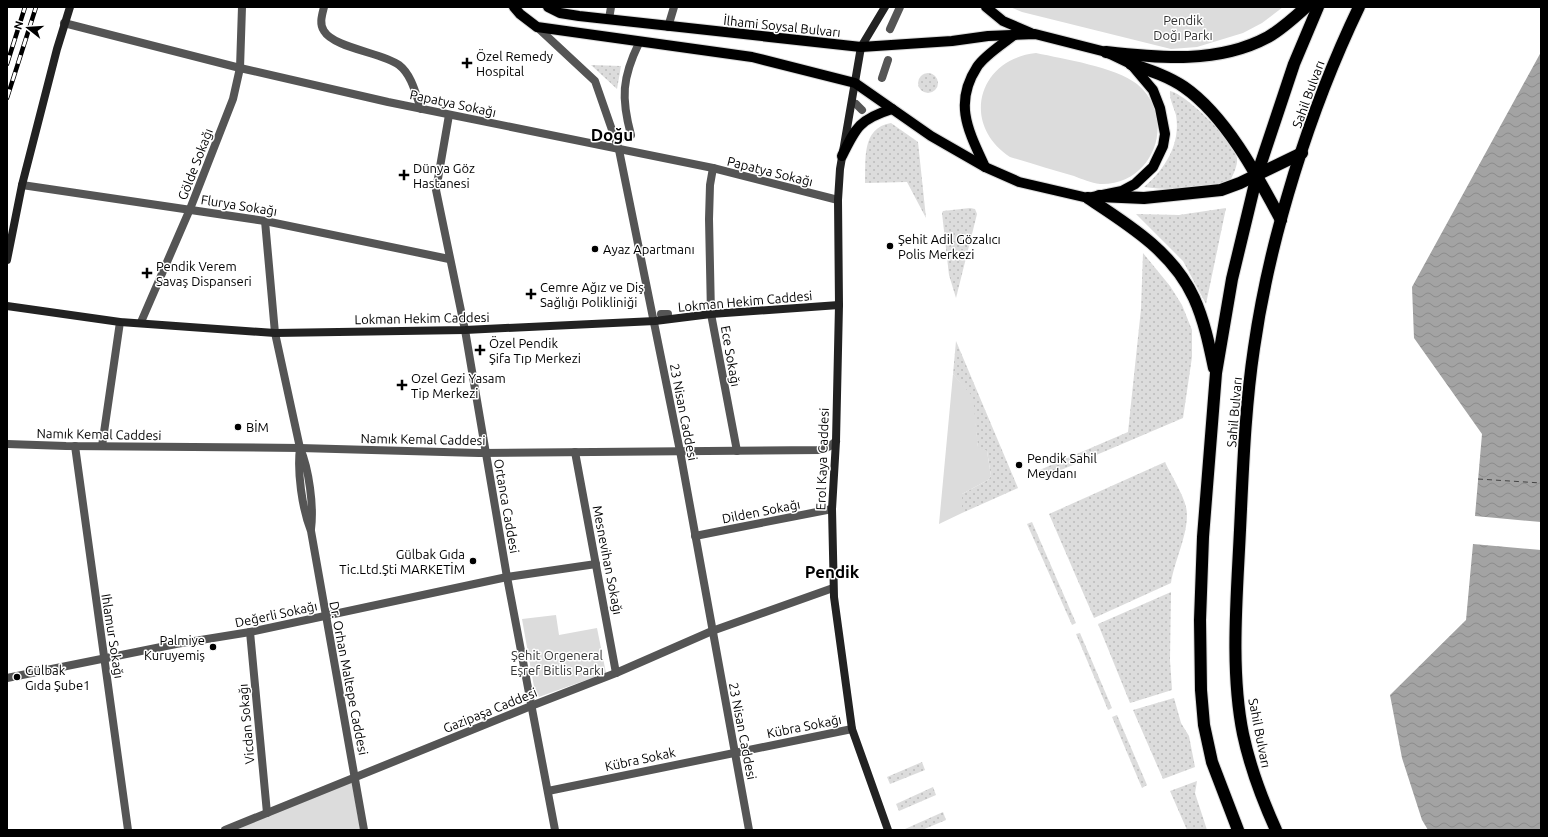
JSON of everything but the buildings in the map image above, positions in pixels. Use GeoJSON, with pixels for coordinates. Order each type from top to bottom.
{"type":"FeatureCollection","features":[{"type":"Feature","properties":{"kind":"highway"},"geometry":{"type":"LineString","coordinates":[[1106,52],[1164,58],[1201,57],[1252,44],[1268,37],[1284,26],[1306,7]]}},
{"type":"Feature","properties":{"kind":"highway","name":"Sahil Bulvarı"},"geometry":{"type":"LineString","coordinates":[[1238,830],[1212,762],[1204,725],[1201,690],[1200,620],[1203,537],[1216,373],[1232,279],[1257,174],[1294,64],[1318,7]]}},
{"type":"Feature","properties":{"kind":"highway","name":"Sahil Bulvarı"},"geometry":{"type":"LineString","coordinates":[[1276,830],[1256,781],[1243,734],[1236,680],[1237,602],[1243,470],[1253,356],[1261,306],[1281,220],[1302,152],[1326,85],[1359,7]]}},
{"type":"Feature","properties":{"kind":"highway"},"geometry":{"type":"LineString","coordinates":[[1131,64],[1162,74],[1185,87],[1206,106],[1236,143],[1257,174],[1281,220]]}},
{"type":"Feature","properties":{"kind":"highway"},"geometry":{"type":"LineString","coordinates":[[1094,197],[1144,198],[1221,190],[1302,152]]}},
{"type":"Feature","properties":{"kind":"highway"},"geometry":{"type":"LineString","coordinates":[[1094,197],[1136,230],[1175,266],[1188,285],[1199,310],[1216,373]]}},
{"type":"Feature","properties":{"kind":"main road"},"geometry":{"type":"LineString","coordinates":[[514,7],[520,14],[537,27],[752,58],[855,83],[931,136],[985,167],[1019,182],[1094,197],[1122,191],[1144,177],[1153,167],[1163,146],[1164,128],[1160,108],[1153,90],[1131,64],[1106,52],[1035,34],[1003,21],[986,7]]}},
{"type":"Feature","properties":{"kind":"main road","name":"İlhami Soysal Bulvarı"},"geometry":{"type":"LineString","coordinates":[[548,7],[560,12],[668,27],[861,47],[1035,34]]}},
{"type":"Feature","properties":{"kind":"main road"},"geometry":{"type":"LineString","coordinates":[[985,167],[965,118],[965,92],[977,67],[1014,35]]}},
{"type":"Feature","properties":{"kind":"main road"},"geometry":{"type":"LineString","coordinates":[[842,156],[853,134],[863,121],[874,115],[892,109]]}},
{"type":"Feature","properties":{"kind":"street"},"geometry":{"type":"LineString","coordinates":[[7,260],[22,185],[64,23],[70,7]]}},
{"type":"Feature","properties":{"kind":"street","name":"Gölde Sokağı"},"geometry":{"type":"LineString","coordinates":[[141,322],[190,209],[233,99],[240,68],[242,7]]}},
{"type":"Feature","properties":{"kind":"street"},"geometry":{"type":"LineString","coordinates":[[324,7],[321,23],[324,32],[335,40],[399,65],[410,78],[421,109]]}},
{"type":"Feature","properties":{"kind":"street"},"geometry":{"type":"LineString","coordinates":[[609,19],[611,7]]}},
{"type":"Feature","properties":{"kind":"street"},"geometry":{"type":"LineString","coordinates":[[668,27],[674,7]]}},
{"type":"Feature","properties":{"kind":"street"},"geometry":{"type":"LineString","coordinates":[[861,47],[885,7]]}},
{"type":"Feature","properties":{"kind":"street"},"geometry":{"type":"LineString","coordinates":[[890,30],[900,7]]}},
{"type":"Feature","properties":{"kind":"street","name":"Papatya Sokağı"},"geometry":{"type":"LineString","coordinates":[[64,23],[240,68],[449,115],[713,168],[838,200]]}},
{"type":"Feature","properties":{"kind":"street","name":"23 Nisan Caddesi"},"geometry":{"type":"LineString","coordinates":[[537,27],[595,81],[619,150],[655,321],[680,451],[694,536],[736,751],[749,830]]}},
{"type":"Feature","properties":{"kind":"street"},"geometry":{"type":"LineString","coordinates":[[614,138],[631,135],[626,119],[624,82],[628,65],[639,43]]}},
{"type":"Feature","properties":{"kind":"street","name":"Erol Kaya Caddesi"},"geometry":{"type":"LineString","coordinates":[[861,47],[842,156],[838,200],[839,305],[836,441],[832,509],[833,588],[852,728],[888,830]]}},
{"type":"Feature","properties":{"kind":"street"},"geometry":{"type":"LineString","coordinates":[[882,78],[888,60]]}},
{"type":"Feature","properties":{"kind":"street","name":"Ortanca Caddesi"},"geometry":{"type":"LineString","coordinates":[[449,115],[436,190],[449,260],[466,330],[507,577],[556,830]]}},
{"type":"Feature","properties":{"kind":"street","name":"Ece Sokağı"},"geometry":{"type":"LineString","coordinates":[[713,168],[710,186],[709,219],[711,314],[737,451]]}},
{"type":"Feature","properties":{"kind":"street","name":"Flurya Sokağı"},"geometry":{"type":"LineString","coordinates":[[22,185],[265,221],[449,260]]}},
{"type":"Feature","properties":{"kind":"street","name":"Dr. Orhan Maltepe Caddesi"},"geometry":{"type":"LineString","coordinates":[[265,221],[275,333],[300,448],[298,460],[306,518],[311,531],[364,830]]}},
{"type":"Feature","properties":{"kind":"street","name":"Lokman Hekim Caddesi"},"geometry":{"type":"LineString","coordinates":[[7,306],[120,322],[141,322],[275,333],[466,330],[655,321],[711,314],[839,305]]}},
{"type":"Feature","properties":{"kind":"street"},"geometry":{"type":"LineString","coordinates":[[102,446],[120,322]]}},
{"type":"Feature","properties":{"kind":"street","name":"Namık Kemal Caddesi"},"geometry":{"type":"LineString","coordinates":[[7,444],[300,448],[486,453],[821,450],[830,446],[836,441]]}},
{"type":"Feature","properties":{"kind":"street","name":"Ihlamur Sokağı"},"geometry":{"type":"LineString","coordinates":[[75,446],[128,830]]}},
{"type":"Feature","properties":{"kind":"street","name":"Mesnevihan Sokağı"},"geometry":{"type":"LineString","coordinates":[[575,452],[616,674]]}},
{"type":"Feature","properties":{"kind":"street","name":"Dilden Sokağı"},"geometry":{"type":"LineString","coordinates":[[694,536],[832,509]]}},
{"type":"Feature","properties":{"kind":"street","name":"Değerli Sokağı"},"geometry":{"type":"LineString","coordinates":[[7,678],[105,657],[250,632],[507,577],[596,564]]}},
{"type":"Feature","properties":{"kind":"street","name":"Gazipaşa Caddesi"},"geometry":{"type":"LineString","coordinates":[[225,830],[531,706],[616,674],[712,632],[833,588]]}},
{"type":"Feature","properties":{"kind":"street","name":"Vicdan Sokağı"},"geometry":{"type":"LineString","coordinates":[[250,632],[267,814]]}},
{"type":"Feature","properties":{"kind":"street","name":"Kübra Sokağı"},"geometry":{"type":"LineString","coordinates":[[736,751],[852,728]]}},
{"type":"Feature","properties":{"kind":"street","name":"Kübra Sokak"},"geometry":{"type":"LineString","coordinates":[[548,791],[736,751]]}},
{"type":"Feature","properties":{"kind":"green space","name":"Pendik Doğı Parkı"},"geometry":{"type":"Polygon","coordinates":[[[1010,7],[1283,7],[1262,23],[1243,33],[1197,47],[1171,49],[1022,12],[1010,7]]]}},
{"type":"Feature","properties":{"kind":"green space"},"geometry":{"type":"Polygon","coordinates":[[[1036,53],[1089,64],[1116,73],[1137,84],[1149,98],[1156,114],[1158,131],[1154,148],[1146,162],[1134,174],[1119,182],[1100,184],[1010,157],[994,143],[985,128],[981,111],[982,95],[989,80],[1000,67],[1016,58],[1036,53]]]}},
{"type":"Feature","properties":{"kind":"green space"},"geometry":{"type":"Polygon","coordinates":[[[591,65],[621,66],[617,89],[591,65]]]}},
{"type":"Feature","properties":{"kind":"green space"},"geometry":{"type":"Polygon","coordinates":[[[924,73],[932,73],[938,79],[938,87],[932,93],[924,93],[918,87],[918,79],[924,73]]]}},
{"type":"Feature","properties":{"kind":"green space"},"geometry":{"type":"Polygon","coordinates":[[[1170,91],[1187,100],[1198,109],[1228,141],[1237,158],[1236,167],[1230,181],[1209,186],[1187,188],[1165,189],[1144,187],[1165,164],[1174,146],[1177,126],[1170,91]]]}},
{"type":"Feature","properties":{"kind":"green space"},"geometry":{"type":"Polygon","coordinates":[[[891,123],[918,142],[926,218],[907,182],[865,183],[867,146],[870,138],[874,131],[881,126],[891,123]]]}},
{"type":"Feature","properties":{"kind":"green space"},"geometry":{"type":"Polygon","coordinates":[[[970,208],[975,209],[977,214],[956,298],[949,275],[942,213],[943,211],[970,208]]]}},
{"type":"Feature","properties":{"kind":"green space"},"geometry":{"type":"Polygon","coordinates":[[[1226,208],[1206,304],[1183,261],[1136,214],[1179,215],[1226,208]]]}},
{"type":"Feature","properties":{"kind":"green space"},"geometry":{"type":"Polygon","coordinates":[[[1143,253],[1170,286],[1182,305],[1192,330],[1192,357],[1183,418],[1040,479],[1035,472],[1128,432],[1141,309],[1143,253]]]}},
{"type":"Feature","properties":{"kind":"green space"},"geometry":{"type":"Polygon","coordinates":[[[956,341],[1018,488],[962,513],[962,494],[988,480],[991,476],[987,451],[978,448],[972,397],[953,374],[956,341]]]}},
{"type":"Feature","properties":{"kind":"green space"},"geometry":{"type":"Polygon","coordinates":[[[953,374],[973,397],[978,447],[987,451],[991,476],[988,480],[962,494],[962,513],[939,524],[953,374]]]}},
{"type":"Feature","properties":{"kind":"green space"},"geometry":{"type":"Polygon","coordinates":[[[1165,462],[1182,496],[1186,507],[1187,516],[1184,535],[1171,583],[1094,618],[1049,514],[1165,462]]]}},
{"type":"Feature","properties":{"kind":"green space"},"geometry":{"type":"Polygon","coordinates":[[[1032,522],[1076,623],[1072,625],[1027,524],[1032,522]]]}},
{"type":"Feature","properties":{"kind":"green space"},"geometry":{"type":"Polygon","coordinates":[[[1171,592],[1170,660],[1172,690],[1130,703],[1098,624],[1171,592]]]}},
{"type":"Feature","properties":{"kind":"green space","name":"Şehit Orgeneral Eşref Bitlis Parkı"},"geometry":{"type":"Polygon","coordinates":[[[556,615],[559,635],[597,628],[606,673],[536,698],[522,619],[556,615]]]}},
{"type":"Feature","properties":{"kind":"green space"},"geometry":{"type":"Polygon","coordinates":[[[1080,633],[1112,708],[1108,710],[1076,634],[1080,633]]]}},
{"type":"Feature","properties":{"kind":"green space"},"geometry":{"type":"Polygon","coordinates":[[[1174,698],[1181,723],[1189,736],[1195,767],[1163,779],[1133,710],[1174,698]]]}},
{"type":"Feature","properties":{"kind":"green space"},"geometry":{"type":"Polygon","coordinates":[[[1117,715],[1147,785],[1142,788],[1112,717],[1117,715]]]}},
{"type":"Feature","properties":{"kind":"green space"},"geometry":{"type":"Polygon","coordinates":[[[922,762],[925,770],[890,784],[887,777],[922,762]]]}},
{"type":"Feature","properties":{"kind":"green space"},"geometry":{"type":"Polygon","coordinates":[[[351,776],[360,830],[229,830],[351,776]]]}},
{"type":"Feature","properties":{"kind":"green space"},"geometry":{"type":"Polygon","coordinates":[[[1197,781],[1195,793],[1207,830],[1187,830],[1170,791],[1197,781]]]}},
{"type":"Feature","properties":{"kind":"green space"},"geometry":{"type":"Polygon","coordinates":[[[933,787],[936,795],[899,811],[896,804],[933,787]]]}},
{"type":"Feature","properties":{"kind":"green space"},"geometry":{"type":"Polygon","coordinates":[[[943,812],[946,820],[922,830],[905,829],[943,812]]]}},
{"type":"Feature","properties":{"kind":"water"},"geometry":{"type":"Polygon","coordinates":[[[1541,52],[1541,522],[1475,516],[1482,434],[1414,338],[1412,287],[1541,52]]]}},
{"type":"Feature","properties":{"kind":"water"},"geometry":{"type":"Polygon","coordinates":[[[1473,544],[1541,550],[1541,830],[1428,830],[1422,820],[1402,758],[1390,695],[1466,620],[1473,544]]]}},
{"type":"Feature","properties":{"kind":"ferry route"},"geometry":{"type":"LineString","coordinates":[[1478,479],[1541,483]]}},
{"type":"Feature","properties":{"kind":"railway"},"geometry":{"type":"LineString","coordinates":[[7,64],[25,7]]}},
{"type":"Feature","properties":{"kind":"railway"},"geometry":{"type":"LineString","coordinates":[[7,98],[36,7]]}},
{"type":"Feature","properties":{"kind":"place","name":"Özel Remedy Hospital"},"geometry":{"type":"Point","coordinates":[467,63]}},
{"type":"Feature","properties":{"kind":"place","name":"Dünya Göz Hastanesi"},"geometry":{"type":"Point","coordinates":[404,175]}},
{"type":"Feature","properties":{"kind":"place","name":"Şehit Adil Gözalıcı Polis Merkezi"},"geometry":{"type":"Point","coordinates":[890,246]}},
{"type":"Feature","properties":{"kind":"place","name":"Ayaz Apartmanı"},"geometry":{"type":"Point","coordinates":[595,249]}},
{"type":"Feature","properties":{"kind":"place","name":"Pendik Verem Savaş Dispanseri"},"geometry":{"type":"Point","coordinates":[147,273]}},
{"type":"Feature","properties":{"kind":"place","name":"Cemre Ağız ve Diş Sağlığı Polikliniği"},"geometry":{"type":"Point","coordinates":[531,294]}},
{"type":"Feature","properties":{"kind":"place","name":"Özel Pendik Şifa Tıp Merkezi"},"geometry":{"type":"Point","coordinates":[480,350]}},
{"type":"Feature","properties":{"kind":"place","name":"Ozel Gezi Yasam Tip Merkezi"},"geometry":{"type":"Point","coordinates":[402,385]}},
{"type":"Feature","properties":{"kind":"place","name":"BİM"},"geometry":{"type":"Point","coordinates":[238,427]}},
{"type":"Feature","properties":{"kind":"place","name":"Pendik Sahil Meydanı"},"geometry":{"type":"Point","coordinates":[1019,465]}},
{"type":"Feature","properties":{"kind":"place","name":"Gülbak Gıda Tic.Ltd.Şti MARKETİM"},"geometry":{"type":"Point","coordinates":[473,561]}},
{"type":"Feature","properties":{"kind":"place","name":"Palmiye Kuruyemiş"},"geometry":{"type":"Point","coordinates":[213,647]}},
{"type":"Feature","properties":{"kind":"place","name":"Gülbak Gıda Şube1"},"geometry":{"type":"Point","coordinates":[17,677]}},
{"type":"Feature","properties":{"kind":"district","name":"Doğu"},"geometry":{"type":"Point","coordinates":[612,134]}},
{"type":"Feature","properties":{"kind":"district","name":"Pendik"},"geometry":{"type":"Point","coordinates":[832,571]}}]}
